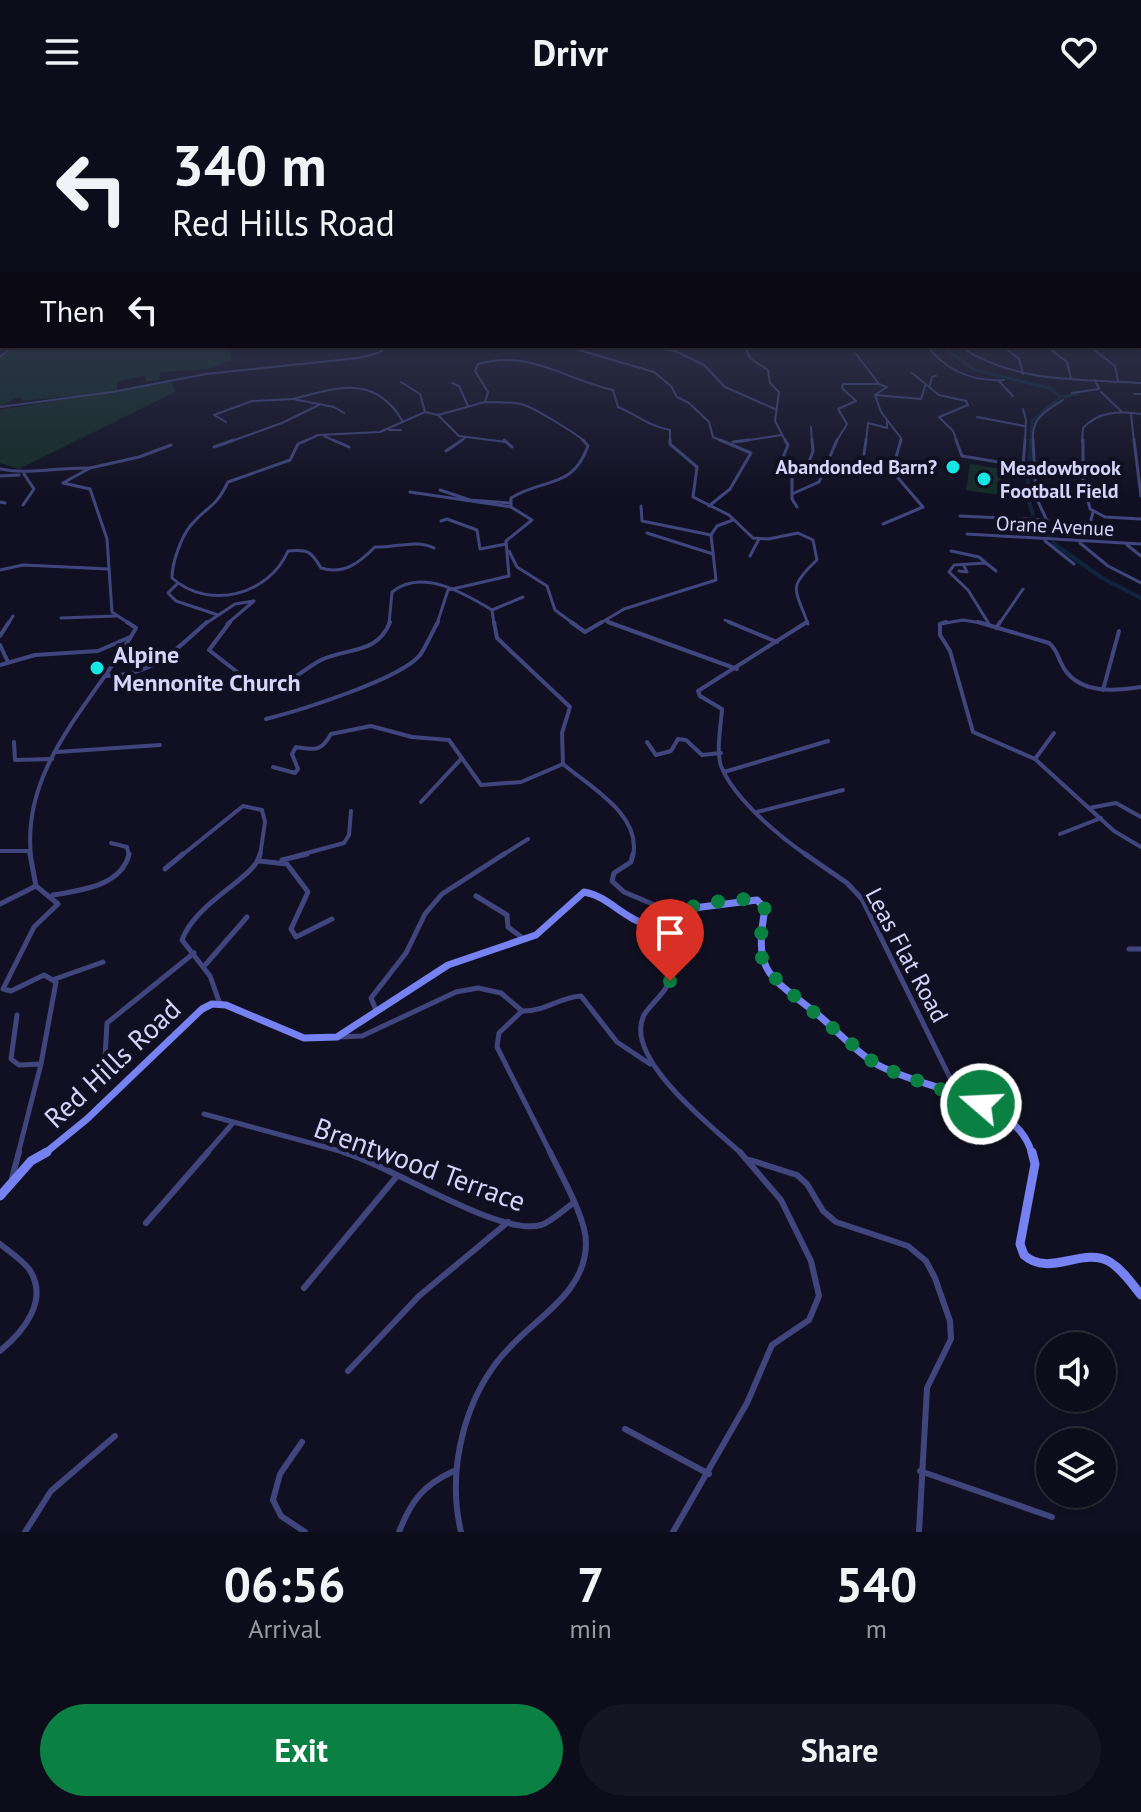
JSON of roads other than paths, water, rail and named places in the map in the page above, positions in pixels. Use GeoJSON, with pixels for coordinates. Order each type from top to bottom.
{"type":"FeatureCollection","features":[{"type":"Feature","properties":{"kind":"main road"},"geometry":{"type":"LineString","coordinates":[[337,1037],[448,965],[536,935],[584,892],[602,898],[639,924],[657,921],[670,911],[734,900],[757,900],[765,909],[759,948],[763,961],[779,983],[878,1066],[981,1104],[1017,1126],[1029,1139],[1035,1164],[1020,1244],[1021,1254],[1028,1262],[1039,1265],[1074,1258],[1101,1258],[1118,1268],[1141,1295]]}},
{"type":"Feature","properties":{"kind":"main road","name":"Red Hills Road"},"geometry":{"type":"LineString","coordinates":[[0,1196],[31,1161],[55,1147],[87,1119],[202,1009],[220,1004],[304,1038],[337,1037]]}},
{"type":"Feature","properties":{"kind":"street"},"geometry":{"type":"LineString","coordinates":[[0,407],[112,392],[157,381],[295,365]]}},
{"type":"Feature","properties":{"kind":"street"},"geometry":{"type":"LineString","coordinates":[[479,365],[474,368],[488,392],[485,402]]}},
{"type":"Feature","properties":{"kind":"street"},"geometry":{"type":"LineString","coordinates":[[547,365],[580,382],[613,390],[618,407],[636,415],[646,425],[670,430],[670,444],[691,459],[697,469],[698,477],[692,486],[693,497],[733,520],[749,536],[759,539],[750,556]]}},
{"type":"Feature","properties":{"kind":"street"},"geometry":{"type":"LineString","coordinates":[[629,365],[654,372],[671,386],[677,397],[689,403],[709,422],[713,437],[751,453],[737,483],[709,506]]}},
{"type":"Feature","properties":{"kind":"street"},"geometry":{"type":"LineString","coordinates":[[703,365],[725,387],[775,409]]}},
{"type":"Feature","properties":{"kind":"street"},"geometry":{"type":"LineString","coordinates":[[760,365],[768,370],[770,383],[779,394],[775,421],[788,445],[781,462],[790,475],[797,507]]}},
{"type":"Feature","properties":{"kind":"street"},"geometry":{"type":"LineString","coordinates":[[864,365],[879,384],[887,389],[875,395]]}},
{"type":"Feature","properties":{"kind":"street"},"geometry":{"type":"LineString","coordinates":[[946,365],[962,375],[1002,381],[1013,396]]}},
{"type":"Feature","properties":{"kind":"street"},"geometry":{"type":"LineString","coordinates":[[993,365],[1023,374],[1141,383]]}},
{"type":"Feature","properties":{"kind":"street"},"geometry":{"type":"LineString","coordinates":[[1021,365],[1023,374]]}},
{"type":"Feature","properties":{"kind":"street"},"geometry":{"type":"LineString","coordinates":[[1068,365],[1071,379]]}},
{"type":"Feature","properties":{"kind":"street"},"geometry":{"type":"LineString","coordinates":[[1113,365],[1118,381]]}},
{"type":"Feature","properties":{"kind":"street"},"geometry":{"type":"LineString","coordinates":[[912,373],[939,395],[969,404],[939,417],[953,431],[962,456],[1082,476]]}},
{"type":"Feature","properties":{"kind":"street"},"geometry":{"type":"LineString","coordinates":[[875,395],[921,399],[932,377],[936,376]]}},
{"type":"Feature","properties":{"kind":"street"},"geometry":{"type":"LineString","coordinates":[[1072,393],[1099,389],[1095,380]]}},
{"type":"Feature","properties":{"kind":"street"},"geometry":{"type":"LineString","coordinates":[[401,382],[420,394],[425,412]]}},
{"type":"Feature","properties":{"kind":"street"},"geometry":{"type":"LineString","coordinates":[[452,383],[459,386],[468,406]]}},
{"type":"Feature","properties":{"kind":"street"},"geometry":{"type":"LineString","coordinates":[[792,494],[811,489],[826,472],[837,440],[847,424],[838,409],[856,401],[842,388],[843,384],[879,384]]}},
{"type":"Feature","properties":{"kind":"street"},"geometry":{"type":"LineString","coordinates":[[226,422],[214,415],[276,397],[293,399],[343,389],[374,390],[393,402],[403,422]]}},
{"type":"Feature","properties":{"kind":"street"},"geometry":{"type":"LineString","coordinates":[[1101,392],[1122,412]]}},
{"type":"Feature","properties":{"kind":"street"},"geometry":{"type":"LineString","coordinates":[[1134,394],[1141,394]]}},
{"type":"Feature","properties":{"kind":"street"},"geometry":{"type":"LineString","coordinates":[[875,395],[902,442],[892,471],[923,507],[883,524]]}},
{"type":"Feature","properties":{"kind":"street"},"geometry":{"type":"LineString","coordinates":[[293,399],[334,407],[344,413]]}},
{"type":"Feature","properties":{"kind":"street"},"geometry":{"type":"LineString","coordinates":[[960,516],[1047,521],[1036,497],[1032,427],[1040,414],[1063,400]]}},
{"type":"Feature","properties":{"kind":"street"},"geometry":{"type":"LineString","coordinates":[[387,430],[425,412],[438,415],[485,402],[523,404],[583,436],[588,446],[580,470],[573,476],[515,494],[510,505]]}},
{"type":"Feature","properties":{"kind":"street"},"geometry":{"type":"LineString","coordinates":[[214,447],[282,423],[322,404]]}},
{"type":"Feature","properties":{"kind":"street"},"geometry":{"type":"LineString","coordinates":[[1023,409],[1023,466]]}},
{"type":"Feature","properties":{"kind":"street"},"geometry":{"type":"LineString","coordinates":[[1141,414],[1122,412],[1094,417],[1083,428],[1082,476],[1088,506],[1093,512],[1105,517],[1141,519]]}},
{"type":"Feature","properties":{"kind":"street"},"geometry":{"type":"LineString","coordinates":[[1131,413],[1141,496]]}},
{"type":"Feature","properties":{"kind":"street"},"geometry":{"type":"LineString","coordinates":[[438,415],[457,435],[503,439],[512,447]]}},
{"type":"Feature","properties":{"kind":"street"},"geometry":{"type":"LineString","coordinates":[[977,417],[1024,426]]}},
{"type":"Feature","properties":{"kind":"street"},"geometry":{"type":"LineString","coordinates":[[864,454],[868,423],[887,428],[886,418]]}},
{"type":"Feature","properties":{"kind":"street"},"geometry":{"type":"LineString","coordinates":[[790,475],[805,473],[813,451],[811,427]]}},
{"type":"Feature","properties":{"kind":"street"},"geometry":{"type":"LineString","coordinates":[[401,430],[322,435],[298,444],[290,460],[228,482],[218,503],[190,526],[182,539],[172,567],[172,578],[177,584],[202,594],[238,593],[271,578],[288,551],[297,548],[312,552],[321,568],[338,571],[363,562],[375,547],[392,549],[417,543],[434,548]]}},
{"type":"Feature","properties":{"kind":"street"},"geometry":{"type":"LineString","coordinates":[[322,435],[349,447]]}},
{"type":"Feature","properties":{"kind":"street"},"geometry":{"type":"LineString","coordinates":[[731,442],[782,435]]}},
{"type":"Feature","properties":{"kind":"street"},"geometry":{"type":"LineString","coordinates":[[446,451],[467,437]]}},
{"type":"Feature","properties":{"kind":"street"},"geometry":{"type":"LineString","coordinates":[[0,476],[25,475],[61,467],[88,468],[139,457],[171,445]]}},
{"type":"Feature","properties":{"kind":"street"},"geometry":{"type":"LineString","coordinates":[[88,468],[90,470],[63,483],[90,489],[107,539],[112,612],[135,625],[132,636],[41,780],[34,803],[29,851],[36,886],[51,896],[57,906],[34,927],[3,989],[11,991],[41,975],[55,979],[103,962]]}},
{"type":"Feature","properties":{"kind":"street"},"geometry":{"type":"LineString","coordinates":[[0,469],[25,475],[34,489],[23,505]]}},
{"type":"Feature","properties":{"kind":"street"},"geometry":{"type":"LineString","coordinates":[[440,490],[470,500],[510,505]]}},
{"type":"Feature","properties":{"kind":"street"},"geometry":{"type":"LineString","coordinates":[[410,492],[510,505],[532,520],[508,538],[509,576],[493,583],[472,583],[448,590]]}},
{"type":"Feature","properties":{"kind":"street"},"geometry":{"type":"LineString","coordinates":[[641,506],[641,520],[644,522],[711,535]]}},
{"type":"Feature","properties":{"kind":"street"},"geometry":{"type":"LineString","coordinates":[[1090,524],[1093,512]]}},
{"type":"Feature","properties":{"kind":"street"},"geometry":{"type":"LineString","coordinates":[[441,521],[447,519],[477,530],[477,546],[480,549],[506,547]]}},
{"type":"Feature","properties":{"kind":"street"},"geometry":{"type":"LineString","coordinates":[[506,547],[517,567],[547,586],[555,610],[582,631],[589,631],[624,609],[716,580],[711,535],[717,526],[733,520]]}},
{"type":"Feature","properties":{"kind":"street"},"geometry":{"type":"LineString","coordinates":[[647,533],[713,554]]}},
{"type":"Feature","properties":{"kind":"street","name":"Leas Flat Road"},"geometry":{"type":"LineString","coordinates":[[759,539],[791,533],[811,537],[817,560],[797,579],[795,594],[808,624],[698,691],[700,696],[722,709],[724,772],[732,785],[783,839],[847,883],[862,899],[959,1095]]}},
{"type":"Feature","properties":{"kind":"street","name":"Orane Avenue"},"geometry":{"type":"LineString","coordinates":[[967,534],[1141,544]]}},
{"type":"Feature","properties":{"kind":"street"},"geometry":{"type":"LineString","coordinates":[[1043,540],[1074,564]]}},
{"type":"Feature","properties":{"kind":"street"},"geometry":{"type":"LineString","coordinates":[[1080,542],[1108,566],[1141,583]]}},
{"type":"Feature","properties":{"kind":"street"},"geometry":{"type":"LineString","coordinates":[[1126,544],[1141,556]]}},
{"type":"Feature","properties":{"kind":"street"},"geometry":{"type":"LineString","coordinates":[[951,551],[979,557],[996,571]]}},
{"type":"Feature","properties":{"kind":"street"},"geometry":{"type":"LineString","coordinates":[[986,563],[954,565],[949,575],[968,590],[993,626]]}},
{"type":"Feature","properties":{"kind":"street"},"geometry":{"type":"LineString","coordinates":[[0,570],[23,565],[109,569]]}},
{"type":"Feature","properties":{"kind":"street"},"geometry":{"type":"LineString","coordinates":[[959,571],[967,572],[964,566]]}},
{"type":"Feature","properties":{"kind":"street"},"geometry":{"type":"LineString","coordinates":[[104,676],[128,675],[153,666],[181,648],[218,615],[245,600],[254,601],[227,624],[209,650],[255,686],[266,690],[282,686],[332,655],[364,649],[376,642],[391,621],[395,607],[392,592],[400,584],[422,580],[492,610],[523,597]]}},
{"type":"Feature","properties":{"kind":"street"},"geometry":{"type":"LineString","coordinates":[[177,584],[168,590],[170,596],[218,615]]}},
{"type":"Feature","properties":{"kind":"street"},"geometry":{"type":"LineString","coordinates":[[993,626],[1023,589]]}},
{"type":"Feature","properties":{"kind":"street"},"geometry":{"type":"LineString","coordinates":[[266,719],[390,677],[413,662],[443,612],[448,590]]}},
{"type":"Feature","properties":{"kind":"street"},"geometry":{"type":"LineString","coordinates":[[492,610],[497,638],[570,707],[562,733],[563,764],[597,791],[632,830],[635,840],[631,862],[614,873],[612,881],[624,892],[670,911]]}},
{"type":"Feature","properties":{"kind":"street"},"geometry":{"type":"LineString","coordinates":[[0,636],[13,616]]}},
{"type":"Feature","properties":{"kind":"street"},"geometry":{"type":"LineString","coordinates":[[61,618],[103,619],[118,616]]}},
{"type":"Feature","properties":{"kind":"street"},"geometry":{"type":"LineString","coordinates":[[1141,687],[1103,690],[1072,677],[1060,662],[1054,646],[993,626],[956,619],[942,622],[938,630],[950,651],[969,729],[1035,759],[1119,835],[1141,847]]}},
{"type":"Feature","properties":{"kind":"street"},"geometry":{"type":"LineString","coordinates":[[725,620],[777,642]]}},
{"type":"Feature","properties":{"kind":"street"},"geometry":{"type":"LineString","coordinates":[[606,621],[628,633],[699,653],[737,669]]}},
{"type":"Feature","properties":{"kind":"street"},"geometry":{"type":"LineString","coordinates":[[1103,690],[1119,631]]}},
{"type":"Feature","properties":{"kind":"street"},"geometry":{"type":"LineString","coordinates":[[0,665],[45,654],[98,651],[132,636]]}},
{"type":"Feature","properties":{"kind":"street"},"geometry":{"type":"LineString","coordinates":[[0,645],[8,662]]}},
{"type":"Feature","properties":{"kind":"street"},"geometry":{"type":"LineString","coordinates":[[273,767],[295,773],[298,769],[292,754],[296,747],[318,750],[323,748],[331,734],[371,726],[412,737],[451,741],[478,783],[487,786],[521,782],[563,764]]}},
{"type":"Feature","properties":{"kind":"street"},"geometry":{"type":"LineString","coordinates":[[1035,759],[1054,733]]}},
{"type":"Feature","properties":{"kind":"street"},"geometry":{"type":"LineString","coordinates":[[647,742],[656,755],[671,751],[678,739],[686,740],[702,755],[721,753]]}},
{"type":"Feature","properties":{"kind":"street"},"geometry":{"type":"LineString","coordinates":[[724,772],[828,741]]}},
{"type":"Feature","properties":{"kind":"street"},"geometry":{"type":"LineString","coordinates":[[14,742],[15,760],[52,759]]}},
{"type":"Feature","properties":{"kind":"street"},"geometry":{"type":"LineString","coordinates":[[57,752],[160,745]]}},
{"type":"Feature","properties":{"kind":"street"},"geometry":{"type":"LineString","coordinates":[[421,802],[462,758]]}},
{"type":"Feature","properties":{"kind":"street"},"geometry":{"type":"LineString","coordinates":[[757,812],[843,790]]}},
{"type":"Feature","properties":{"kind":"street"},"geometry":{"type":"LineString","coordinates":[[1089,808],[1116,803],[1141,817]]}},
{"type":"Feature","properties":{"kind":"street"},"geometry":{"type":"LineString","coordinates":[[165,869],[248,805],[262,810],[265,822],[259,861]]}},
{"type":"Feature","properties":{"kind":"street"},"geometry":{"type":"LineString","coordinates":[[220,1004],[215,979],[206,964],[182,940],[188,928],[216,897],[259,861],[279,861],[306,852],[342,847],[347,840],[351,811]]}},
{"type":"Feature","properties":{"kind":"street"},"geometry":{"type":"LineString","coordinates":[[1060,834],[1101,818]]}},
{"type":"Feature","properties":{"kind":"street"},"geometry":{"type":"LineString","coordinates":[[378,1012],[371,1004],[371,998],[406,953],[433,904],[449,887],[528,839]]}},
{"type":"Feature","properties":{"kind":"street"},"geometry":{"type":"LineString","coordinates":[[51,896],[102,883],[120,870],[128,861],[130,851],[111,843]]}},
{"type":"Feature","properties":{"kind":"street"},"geometry":{"type":"LineString","coordinates":[[0,851],[29,851]]}},
{"type":"Feature","properties":{"kind":"street"},"geometry":{"type":"LineString","coordinates":[[279,861],[292,868],[308,892],[291,929],[293,935],[303,935],[332,919]]}},
{"type":"Feature","properties":{"kind":"street"},"geometry":{"type":"LineString","coordinates":[[0,904],[36,886]]}},
{"type":"Feature","properties":{"kind":"street"},"geometry":{"type":"LineString","coordinates":[[476,896],[507,915],[508,927],[524,939]]}},
{"type":"Feature","properties":{"kind":"street"},"geometry":{"type":"LineString","coordinates":[[206,964],[247,917]]}},
{"type":"Feature","properties":{"kind":"street"},"geometry":{"type":"LineString","coordinates":[[651,1065],[642,1033],[643,1017],[668,985],[671,976],[657,921]]}},
{"type":"Feature","properties":{"kind":"street"},"geometry":{"type":"LineString","coordinates":[[1129,949],[1141,949]]}},
{"type":"Feature","properties":{"kind":"street"},"geometry":{"type":"LineString","coordinates":[[105,1058],[107,1023],[194,953]]}},
{"type":"Feature","properties":{"kind":"street"},"geometry":{"type":"LineString","coordinates":[[10,1184],[41,1064],[55,979]]}},
{"type":"Feature","properties":{"kind":"street"},"geometry":{"type":"LineString","coordinates":[[337,1037],[367,1037],[435,1000],[465,990],[490,990],[504,995],[522,1011],[537,1012],[568,997],[581,996],[617,1042],[651,1065],[683,1100],[748,1159],[781,1200],[811,1261],[819,1296],[809,1320],[772,1345],[747,1403],[673,1532]]}},
{"type":"Feature","properties":{"kind":"street"},"geometry":{"type":"LineString","coordinates":[[461,1532],[454,1500],[454,1471],[483,1382],[500,1357],[572,1289],[581,1275],[586,1243],[584,1228],[544,1135],[497,1047],[499,1033],[522,1011]]}},
{"type":"Feature","properties":{"kind":"street"},"geometry":{"type":"LineString","coordinates":[[17,1015],[11,1059],[19,1065],[41,1064]]}},
{"type":"Feature","properties":{"kind":"street","name":"Brentwood Terrace"},"geometry":{"type":"LineString","coordinates":[[204,1114],[356,1155],[456,1204],[508,1222],[540,1225],[572,1204]]}},
{"type":"Feature","properties":{"kind":"street"},"geometry":{"type":"LineString","coordinates":[[146,1223],[233,1123]]}},
{"type":"Feature","properties":{"kind":"street"},"geometry":{"type":"LineString","coordinates":[[748,1159],[797,1175],[807,1184],[823,1211],[836,1222],[851,1229],[890,1237],[908,1246],[926,1261],[944,1299],[951,1339],[927,1388],[919,1532]]}},
{"type":"Feature","properties":{"kind":"street"},"geometry":{"type":"LineString","coordinates":[[304,1288],[397,1176]]}},
{"type":"Feature","properties":{"kind":"street"},"geometry":{"type":"LineString","coordinates":[[348,1371],[419,1296],[508,1222]]}},
{"type":"Feature","properties":{"kind":"street"},"geometry":{"type":"LineString","coordinates":[[0,1244],[29,1269],[39,1289],[32,1315],[13,1342],[0,1351]]}},
{"type":"Feature","properties":{"kind":"street"},"geometry":{"type":"LineString","coordinates":[[625,1429],[709,1474]]}},
{"type":"Feature","properties":{"kind":"street"},"geometry":{"type":"LineString","coordinates":[[25,1532],[35,1512],[84,1457],[115,1436]]}},
{"type":"Feature","properties":{"kind":"street"},"geometry":{"type":"LineString","coordinates":[[302,1442],[276,1480],[272,1493],[275,1509],[281,1517],[305,1532]]}},
{"type":"Feature","properties":{"kind":"street"},"geometry":{"type":"LineString","coordinates":[[399,1532],[417,1491],[428,1481],[454,1471]]}},
{"type":"Feature","properties":{"kind":"street"},"geometry":{"type":"LineString","coordinates":[[920,1471],[1052,1517]]}},
{"type":"Feature","properties":{"kind":"waterway"},"geometry":{"type":"LineString","coordinates":[[967,365],[975,370],[1049,388],[1061,397]]}},
{"type":"Feature","properties":{"kind":"waterway"},"geometry":{"type":"LineString","coordinates":[[1061,397],[1078,394]]}},
{"type":"Feature","properties":{"kind":"waterway"},"geometry":{"type":"LineString","coordinates":[[1031,442],[1032,421],[1061,397]]}},
{"type":"Feature","properties":{"kind":"waterway"},"geometry":{"type":"LineString","coordinates":[[1029,466],[1031,440]]}},
{"type":"Feature","properties":{"kind":"waterway"},"geometry":{"type":"LineString","coordinates":[[1029,470],[1027,496],[1033,514]]}},
{"type":"Feature","properties":{"kind":"waterway"},"geometry":{"type":"LineString","coordinates":[[1044,531],[1051,538]]}},
{"type":"Feature","properties":{"kind":"waterway"},"geometry":{"type":"LineString","coordinates":[[1053,543],[1102,578],[1141,598]]}},
{"type":"Feature","properties":{"kind":"place","name":"Abandonded Barn?"},"geometry":{"type":"Point","coordinates":[953,467]}},
{"type":"Feature","properties":{"kind":"place","name":"Meadowbrook Football Field"},"geometry":{"type":"Point","coordinates":[984,479]}},
{"type":"Feature","properties":{"kind":"place","name":"Alpine Mennonite Church"},"geometry":{"type":"Point","coordinates":[97,668]}}]}
